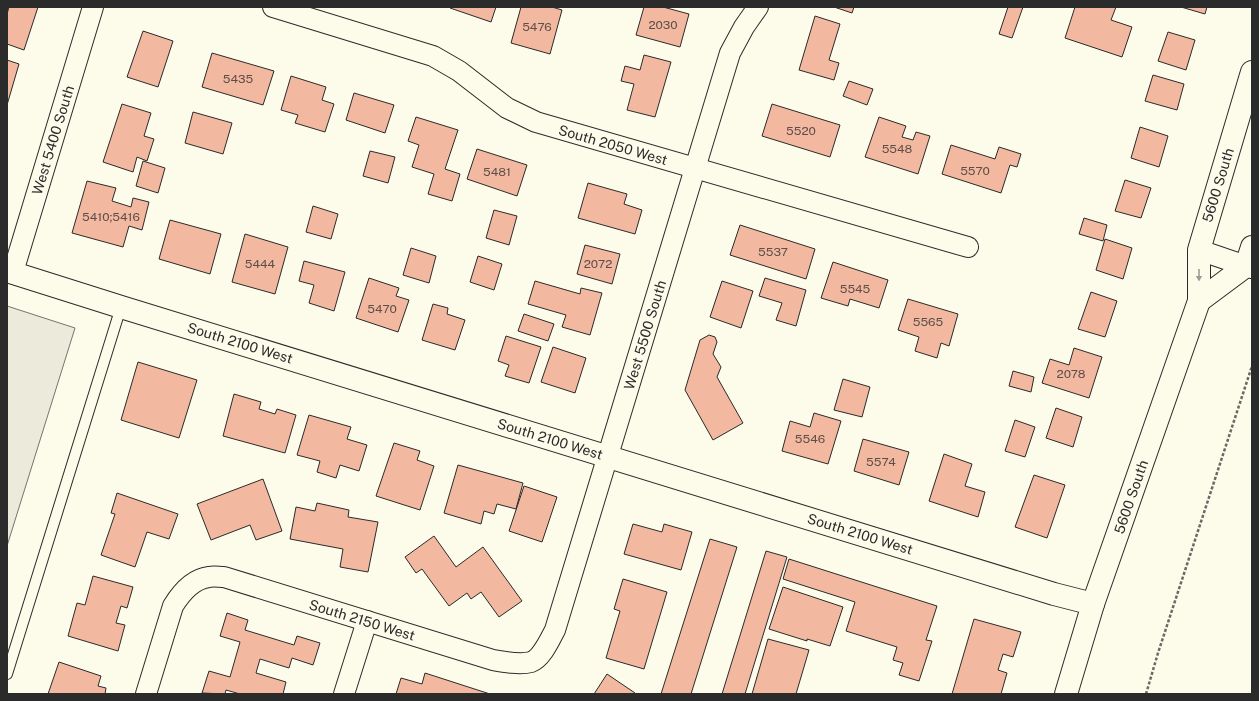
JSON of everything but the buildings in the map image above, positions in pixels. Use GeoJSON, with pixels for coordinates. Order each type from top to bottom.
{"type":"FeatureCollection","features":[{"type":"Feature","properties":{"kind":"street","name":"West 5400 South"},"geometry":{"type":"LineString","coordinates":[[10,271],[92,7]]}},
{"type":"Feature","properties":{"kind":"street","name":"South 2050 West"},"geometry":{"type":"LineString","coordinates":[[273,7],[433,56],[459,71],[507,108],[536,122],[968,247]]}},
{"type":"Feature","properties":{"kind":"street","name":"West 5500 South"},"geometry":{"type":"LineString","coordinates":[[532,662],[546,648],[555,630],[730,54],[744,28],[758,7]]}},
{"type":"Feature","properties":{"kind":"street","name":"5600 South"},"geometry":{"type":"LineString","coordinates":[[1066,694],[1094,604],[1199,301],[1199,250],[1252,72]]}},
{"type":"Feature","properties":{"kind":"street"},"geometry":{"type":"LineString","coordinates":[[1199,250],[1250,260]]}},
{"type":"Feature","properties":{"kind":"street"},"geometry":{"type":"LineString","coordinates":[[1199,301],[1250,260]]}},
{"type":"Feature","properties":{"kind":"street","name":"South 2100 West"},"geometry":{"type":"LineString","coordinates":[[10,271],[120,307],[608,457],[1054,594],[1094,604]]}},
{"type":"Feature","properties":{"kind":"street","name":"South 2150 West"},"geometry":{"type":"LineString","coordinates":[[146,694],[174,606],[180,593],[194,582],[208,577],[224,578],[493,660],[513,663],[532,662]]}},
{"type":"Feature","properties":{"kind":"street"},"geometry":{"type":"LineString","coordinates":[[344,694],[367,621]]}},
{"type":"Feature","properties":{"kind":"lane"},"geometry":{"type":"LineString","coordinates":[[7,674],[120,307]]}},
{"type":"Feature","properties":{"kind":"path"},"geometry":{"type":"LineString","coordinates":[[1146,694],[1160,645],[1252,366]]}},
{"type":"Feature","properties":{"kind":"shaded area"},"geometry":{"type":"Polygon","coordinates":[[[7,306],[75,328],[7,546],[7,306]]]}}]}
